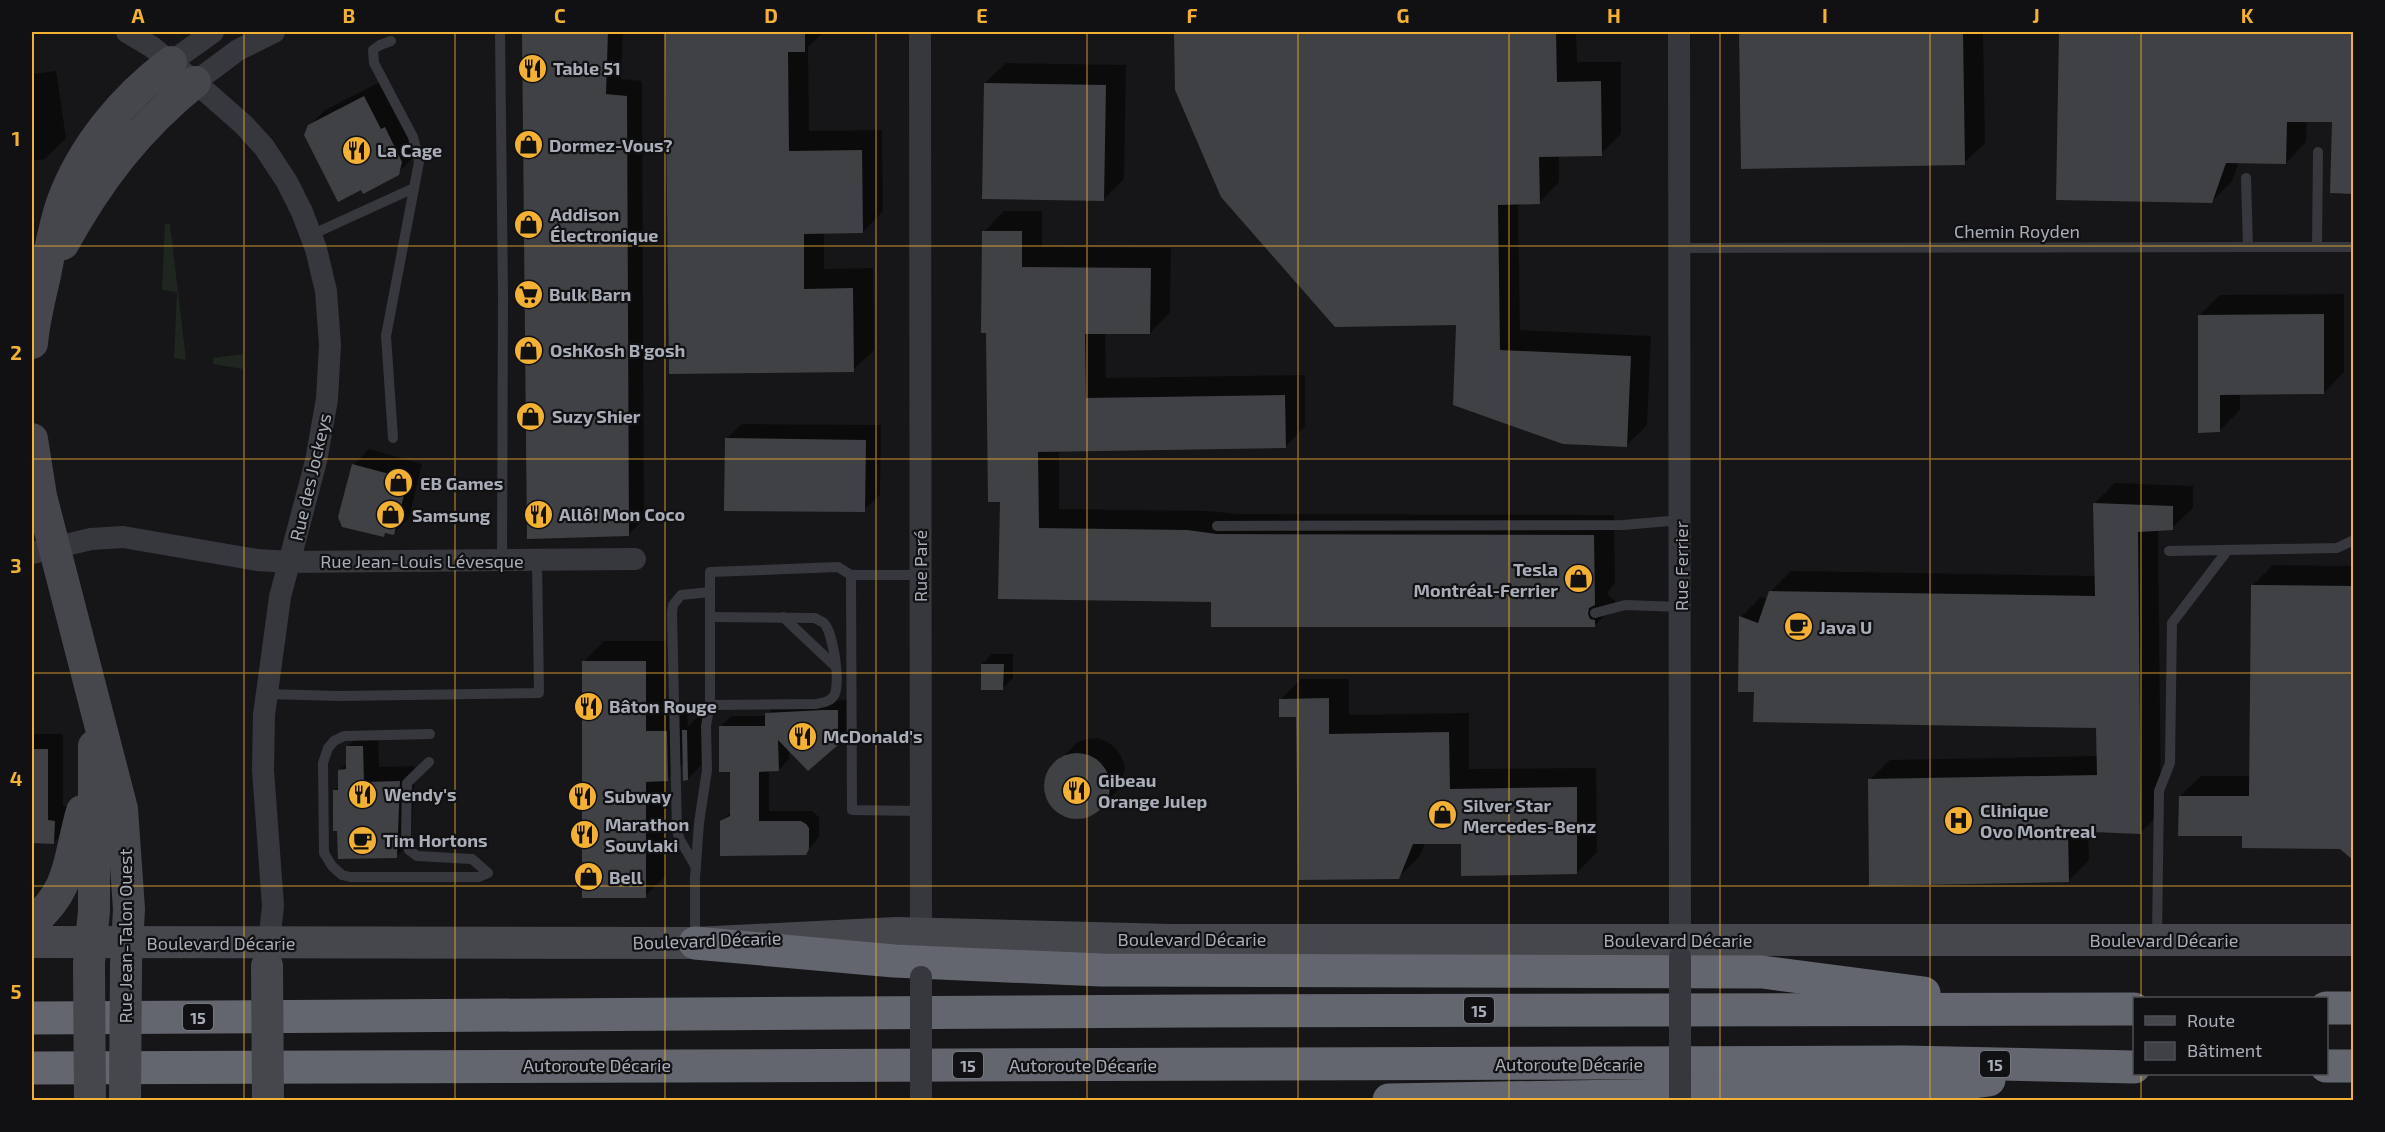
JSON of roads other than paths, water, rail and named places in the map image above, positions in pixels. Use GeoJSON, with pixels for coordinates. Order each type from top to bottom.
{"type":"FeatureCollection","features":[{"type":"Feature","properties":{"kind":"highway"},"geometry":{"type":"LineString","coordinates":[[696,943],[1112,970],[1762,972],[2051,1009]]}},
{"type":"Feature","properties":{"kind":"highway"},"geometry":{"type":"LineString","coordinates":[[2328,1008],[2354,1008]]}},
{"type":"Feature","properties":{"kind":"highway","name":"15"},"geometry":{"type":"LineString","coordinates":[[32,1018],[1195,1011],[2133,1009]]}},
{"type":"Feature","properties":{"kind":"highway","name":"Autoroute Décarie"},"geometry":{"type":"LineString","coordinates":[[32,1068],[1893,1062],[2133,1067]]}},
{"type":"Feature","properties":{"kind":"highway"},"geometry":{"type":"LineString","coordinates":[[2328,1066],[2354,1066]]}},
{"type":"Feature","properties":{"kind":"highway"},"geometry":{"type":"LineString","coordinates":[[1389,1101],[1904,1091],[2085,1067]]}},
{"type":"Feature","properties":{"kind":"main road"},"geometry":{"type":"LineString","coordinates":[[32,343],[37,281],[63,202],[80,164],[118,111],[149,78],[171,62]]}},
{"type":"Feature","properties":{"kind":"main road"},"geometry":{"type":"LineString","coordinates":[[37,281],[114,163],[149,122],[195,82]]}},
{"type":"Feature","properties":{"kind":"main road","name":"Rue Jean-Talon Ouest"},"geometry":{"type":"LineString","coordinates":[[32,439],[40,496],[43,550],[94,703],[122,809],[128,900],[125,1101]]}},
{"type":"Feature","properties":{"kind":"main road","name":"Rue Jean-Talon Ouest"},"geometry":{"type":"LineString","coordinates":[[90,1101],[90,954],[94,911],[94,703]]}},
{"type":"Feature","properties":{"kind":"main road"},"geometry":{"type":"LineString","coordinates":[[32,923],[54,902],[64,882],[94,766]]}},
{"type":"Feature","properties":{"kind":"main road","name":"Boulevard Décarie"},"geometry":{"type":"LineString","coordinates":[[921,958],[1182,940],[1680,949],[2157,940],[2354,940]]}},
{"type":"Feature","properties":{"kind":"main road","name":"Boulevard Décarie"},"geometry":{"type":"LineString","coordinates":[[32,942],[90,954],[127,955],[268,954],[696,943]]}},
{"type":"Feature","properties":{"kind":"main road"},"geometry":{"type":"LineString","coordinates":[[268,954],[268,1101]]}},
{"type":"Feature","properties":{"kind":"street","name":"Rue des Jockeys"},"geometry":{"type":"LineString","coordinates":[[127,32],[171,62],[195,82],[244,125],[273,159],[293,193],[311,235],[321,269],[327,306],[330,345],[329,387],[316,461],[280,597],[266,694],[262,755],[273,906],[268,954]]}},
{"type":"Feature","properties":{"kind":"street"},"geometry":{"type":"LineString","coordinates":[[171,62],[213,32]]}},
{"type":"Feature","properties":{"kind":"street"},"geometry":{"type":"LineString","coordinates":[[195,82],[238,50],[274,32]]}},
{"type":"Feature","properties":{"kind":"street","name":"Rue Paré"},"geometry":{"type":"LineString","coordinates":[[920,32],[921,1101]]}},
{"type":"Feature","properties":{"kind":"street","name":"Rue Ferrier"},"geometry":{"type":"LineString","coordinates":[[1679,32],[1680,1101]]}},
{"type":"Feature","properties":{"kind":"street","name":"Rue Jean-Louis Lévesque"},"geometry":{"type":"LineString","coordinates":[[43,550],[92,539],[123,537],[257,560],[290,562],[636,560]]}},
{"type":"Feature","properties":{"kind":"lane"},"geometry":{"type":"LineString","coordinates":[[500,32],[503,296],[502,561]]}},
{"type":"Feature","properties":{"kind":"lane"},"geometry":{"type":"LineString","coordinates":[[391,41],[373,50],[374,63],[413,137],[419,162],[386,336],[393,438]]}},
{"type":"Feature","properties":{"kind":"lane"},"geometry":{"type":"LineString","coordinates":[[2317,246],[2318,152]]}},
{"type":"Feature","properties":{"kind":"lane"},"geometry":{"type":"LineString","coordinates":[[2246,178],[2248,247]]}},
{"type":"Feature","properties":{"kind":"lane"},"geometry":{"type":"LineString","coordinates":[[311,235],[414,188]]}},
{"type":"Feature","properties":{"kind":"lane","name":"Chemin Royden"},"geometry":{"type":"LineString","coordinates":[[1680,248],[2354,247]]}},
{"type":"Feature","properties":{"kind":"lane"},"geometry":{"type":"LineString","coordinates":[[1217,526],[1623,525],[1681,520]]}},
{"type":"Feature","properties":{"kind":"lane"},"geometry":{"type":"LineString","coordinates":[[2169,551],[2337,548],[2354,540]]}},
{"type":"Feature","properties":{"kind":"lane"},"geometry":{"type":"LineString","coordinates":[[2157,940],[2159,791],[2170,763],[2172,623],[2227,551]]}},
{"type":"Feature","properties":{"kind":"lane"},"geometry":{"type":"LineString","coordinates":[[266,694],[340,696],[539,693],[537,560]]}},
{"type":"Feature","properties":{"kind":"lane"},"geometry":{"type":"LineString","coordinates":[[696,943],[696,867],[707,770],[706,726],[710,705],[710,572],[838,567],[851,575],[920,575]]}},
{"type":"Feature","properties":{"kind":"lane"},"geometry":{"type":"LineString","coordinates":[[851,575],[852,810],[920,811]]}},
{"type":"Feature","properties":{"kind":"lane"},"geometry":{"type":"LineString","coordinates":[[696,867],[677,831],[672,613],[673,605],[681,595],[710,592]]}},
{"type":"Feature","properties":{"kind":"lane"},"geometry":{"type":"LineString","coordinates":[[1595,613],[1625,605],[1681,607]]}},
{"type":"Feature","properties":{"kind":"lane"},"geometry":{"type":"LineString","coordinates":[[710,617],[815,618],[824,623],[828,631],[836,666],[837,687],[834,696],[828,701],[816,704],[710,705]]}},
{"type":"Feature","properties":{"kind":"lane"},"geometry":{"type":"LineString","coordinates":[[783,617],[836,666]]}},
{"type":"Feature","properties":{"kind":"lane"},"geometry":{"type":"LineString","coordinates":[[429,762],[407,783],[406,838],[409,850],[417,856],[472,859],[488,873],[479,877],[350,877],[342,875],[332,866],[324,853],[323,762],[328,748],[334,741],[344,736],[430,734]]}},
{"type":"Feature","properties":{"kind":"place","name":"Table 51"},"geometry":{"type":"Point","coordinates":[532,68]}},
{"type":"Feature","properties":{"kind":"place","name":"Dormez-Vous?"},"geometry":{"type":"Point","coordinates":[528,145]}},
{"type":"Feature","properties":{"kind":"place","name":"La Cage"},"geometry":{"type":"Point","coordinates":[356,150]}},
{"type":"Feature","properties":{"kind":"place","name":"Addison Électronique"},"geometry":{"type":"Point","coordinates":[529,224]}},
{"type":"Feature","properties":{"kind":"place","name":"Bulk Barn"},"geometry":{"type":"Point","coordinates":[528,294]}},
{"type":"Feature","properties":{"kind":"place","name":"OshKosh B'gosh"},"geometry":{"type":"Point","coordinates":[529,350]}},
{"type":"Feature","properties":{"kind":"place","name":"Suzy Shier"},"geometry":{"type":"Point","coordinates":[531,416]}},
{"type":"Feature","properties":{"kind":"place","name":"EB Games"},"geometry":{"type":"Point","coordinates":[399,483]}},
{"type":"Feature","properties":{"kind":"place","name":"Allô! Mon Coco"},"geometry":{"type":"Point","coordinates":[538,514]}},
{"type":"Feature","properties":{"kind":"place","name":"Samsung"},"geometry":{"type":"Point","coordinates":[391,515]}},
{"type":"Feature","properties":{"kind":"place","name":"Tesla Montréal-Ferrier"},"geometry":{"type":"Point","coordinates":[1579,579]}},
{"type":"Feature","properties":{"kind":"place","name":"Java U"},"geometry":{"type":"Point","coordinates":[1798,627]}},
{"type":"Feature","properties":{"kind":"place","name":"Bâton Rouge"},"geometry":{"type":"Point","coordinates":[588,706]}},
{"type":"Feature","properties":{"kind":"place","name":"McDonald's"},"geometry":{"type":"Point","coordinates":[802,736]}},
{"type":"Feature","properties":{"kind":"place","name":"Gibeau Orange Julep"},"geometry":{"type":"Point","coordinates":[1077,790]}},
{"type":"Feature","properties":{"kind":"place","name":"Wendy's"},"geometry":{"type":"Point","coordinates":[363,794]}},
{"type":"Feature","properties":{"kind":"place","name":"Subway"},"geometry":{"type":"Point","coordinates":[583,796]}},
{"type":"Feature","properties":{"kind":"place","name":"Silver Star Mercedes-Benz"},"geometry":{"type":"Point","coordinates":[1442,815]}},
{"type":"Feature","properties":{"kind":"place","name":"Clinique Ovo Montreal"},"geometry":{"type":"Point","coordinates":[1959,820]}},
{"type":"Feature","properties":{"kind":"place","name":"Marathon Souvlaki"},"geometry":{"type":"Point","coordinates":[584,834]}},
{"type":"Feature","properties":{"kind":"place","name":"Tim Hortons"},"geometry":{"type":"Point","coordinates":[362,840]}},
{"type":"Feature","properties":{"kind":"place","name":"Bell"},"geometry":{"type":"Point","coordinates":[588,877]}}]}
